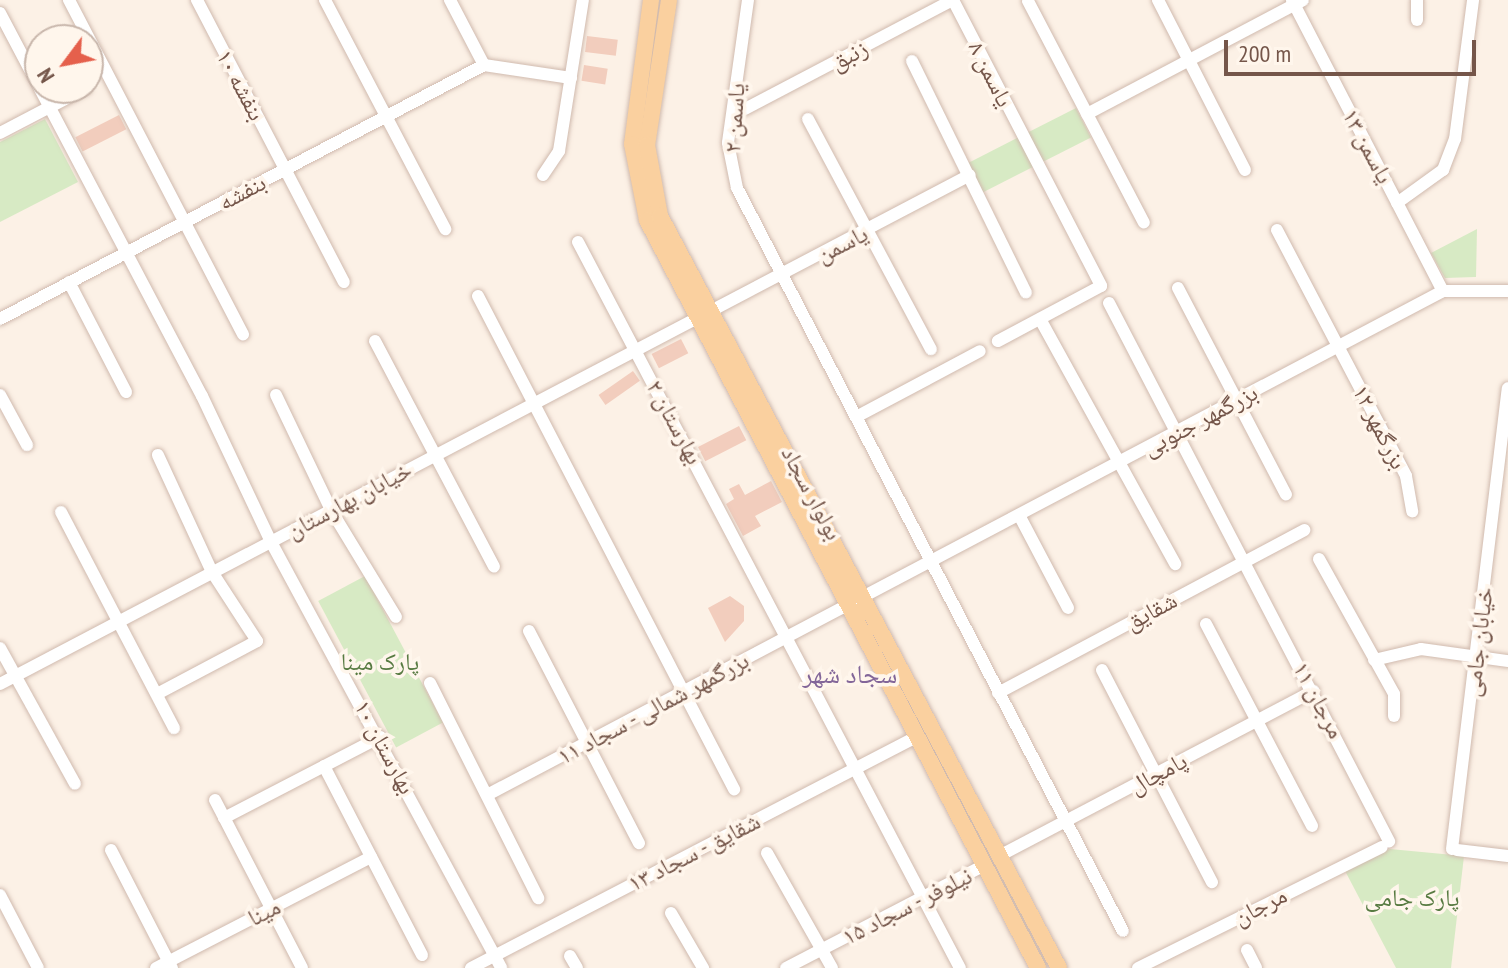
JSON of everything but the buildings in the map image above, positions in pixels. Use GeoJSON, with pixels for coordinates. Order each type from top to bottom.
{"type":"FeatureCollection","features":[{"type":"Feature","properties":{"kind":"main road","name":"بولوار سجاد"},"geometry":{"type":"LineString","coordinates":[[651,0],[634,174],[647,220],[705,313],[866,596],[1059,968]]}},
{"type":"Feature","properties":{"kind":"main road","name":"بولوار سجاد"},"geometry":{"type":"LineString","coordinates":[[669,0],[650,118],[649,173],[660,216],[850,605],[1038,968]]}},
{"type":"Feature","properties":{"kind":"street"},"geometry":{"type":"LineString","coordinates":[[69,0],[243,334]]}},
{"type":"Feature","properties":{"kind":"street","name":"بنفشه ۱۰"},"geometry":{"type":"LineString","coordinates":[[197,0],[344,282]]}},
{"type":"Feature","properties":{"kind":"street"},"geometry":{"type":"LineString","coordinates":[[450,0],[484,65],[571,78]]}},
{"type":"Feature","properties":{"kind":"street"},"geometry":{"type":"LineString","coordinates":[[543,175],[559,151],[583,0]]}},
{"type":"Feature","properties":{"kind":"street","name":"یاسمن ۲"},"geometry":{"type":"LineString","coordinates":[[748,0],[731,116],[730,166],[780,274],[1123,931]]}},
{"type":"Feature","properties":{"kind":"street","name":"زنبق"},"geometry":{"type":"LineString","coordinates":[[745,109],[953,0]]}},
{"type":"Feature","properties":{"kind":"street","name":"یاسمن ۸"},"geometry":{"type":"LineString","coordinates":[[953,0],[1101,286],[1040,319]]}},
{"type":"Feature","properties":{"kind":"street"},"geometry":{"type":"LineString","coordinates":[[1158,0],[1245,170]]}},
{"type":"Feature","properties":{"kind":"street"},"geometry":{"type":"LineString","coordinates":[[1417,0],[1417,20]]}},
{"type":"Feature","properties":{"kind":"street"},"geometry":{"type":"LineString","coordinates":[[1397,203],[1443,170],[1455,139],[1473,0]]}},
{"type":"Feature","properties":{"kind":"street"},"geometry":{"type":"LineString","coordinates":[[1028,1],[1144,223]]}},
{"type":"Feature","properties":{"kind":"street"},"geometry":{"type":"LineString","coordinates":[[1087,114],[1296,2]]}},
{"type":"Feature","properties":{"kind":"street","name":"یاسمن ۱۳"},"geometry":{"type":"LineString","coordinates":[[1296,2],[1443,291]]}},
{"type":"Feature","properties":{"kind":"street"},"geometry":{"type":"LineString","coordinates":[[327,5],[445,229]]}},
{"type":"Feature","properties":{"kind":"street","name":"بهارستان ۱۰"},"geometry":{"type":"LineString","coordinates":[[0,13],[202,396],[271,542],[380,737],[501,968]]}},
{"type":"Feature","properties":{"kind":"street"},"geometry":{"type":"LineString","coordinates":[[912,61],[1026,293]]}},
{"type":"Feature","properties":{"kind":"street","name":"بنفشه"},"geometry":{"type":"LineString","coordinates":[[0,319],[484,65]]}},
{"type":"Feature","properties":{"kind":"street"},"geometry":{"type":"LineString","coordinates":[[104,78],[109,76]]}},
{"type":"Feature","properties":{"kind":"street"},"geometry":{"type":"LineString","coordinates":[[0,133],[56,104]]}},
{"type":"Feature","properties":{"kind":"street"},"geometry":{"type":"LineString","coordinates":[[808,119],[931,349]]}},
{"type":"Feature","properties":{"kind":"street","name":"یاسمن"},"geometry":{"type":"LineString","coordinates":[[705,313],[870,230],[970,175]]}},
{"type":"Feature","properties":{"kind":"street","name":"بزرگمهر ۱۲"},"geometry":{"type":"LineString","coordinates":[[1277,230],[1406,476],[1412,511]]}},
{"type":"Feature","properties":{"kind":"street","name":"بهارستان ۲"},"geometry":{"type":"LineString","coordinates":[[578,242],[714,495],[960,968]]}},
{"type":"Feature","properties":{"kind":"street"},"geometry":{"type":"LineString","coordinates":[[69,282],[126,392]]}},
{"type":"Feature","properties":{"kind":"street"},"geometry":{"type":"LineString","coordinates":[[1178,288],[1286,495]]}},
{"type":"Feature","properties":{"kind":"street","name":"بزرگمهر جنوبی"},"geometry":{"type":"LineString","coordinates":[[866,596],[1443,291],[1508,291]]}},
{"type":"Feature","properties":{"kind":"street"},"geometry":{"type":"LineString","coordinates":[[478,296],[734,789]]}},
{"type":"Feature","properties":{"kind":"street","name":"مرجان ۱۱"},"geometry":{"type":"LineString","coordinates":[[1109,303],[1314,691],[1386,844]]}},
{"type":"Feature","properties":{"kind":"street","name":"خیابان بهارستان"},"geometry":{"type":"LineString","coordinates":[[0,684],[705,313]]}},
{"type":"Feature","properties":{"kind":"street"},"geometry":{"type":"LineString","coordinates":[[998,341],[1040,319],[1175,564]]}},
{"type":"Feature","properties":{"kind":"street"},"geometry":{"type":"LineString","coordinates":[[375,341],[431,457],[494,567]]}},
{"type":"Feature","properties":{"kind":"street"},"geometry":{"type":"LineString","coordinates":[[856,417],[980,351]]}},
{"type":"Feature","properties":{"kind":"street","name":"خیابان جامی"},"geometry":{"type":"LineString","coordinates":[[1508,388],[1502,488],[1477,657],[1455,849],[1508,856]]}},
{"type":"Feature","properties":{"kind":"street"},"geometry":{"type":"LineString","coordinates":[[0,395],[27,445]]}},
{"type":"Feature","properties":{"kind":"street"},"geometry":{"type":"LineString","coordinates":[[276,395],[331,510],[396,617]]}},
{"type":"Feature","properties":{"kind":"street"},"geometry":{"type":"LineString","coordinates":[[157,694],[257,641],[212,572],[158,455]]}},
{"type":"Feature","properties":{"kind":"street"},"geometry":{"type":"LineString","coordinates":[[61,512],[114,624],[174,728]]}},
{"type":"Feature","properties":{"kind":"street"},"geometry":{"type":"LineString","coordinates":[[1019,515],[1068,608]]}},
{"type":"Feature","properties":{"kind":"street","name":"شقایق"},"geometry":{"type":"LineString","coordinates":[[998,693],[1304,530]]}},
{"type":"Feature","properties":{"kind":"street"},"geometry":{"type":"LineString","coordinates":[[1319,559],[1394,694],[1394,716]]}},
{"type":"Feature","properties":{"kind":"street","name":"بزرگمهر شمالی - سجاد ۱۱"},"geometry":{"type":"LineString","coordinates":[[487,795],[866,596]]}},
{"type":"Feature","properties":{"kind":"street"},"geometry":{"type":"LineString","coordinates":[[1206,624],[1312,826]]}},
{"type":"Feature","properties":{"kind":"street"},"geometry":{"type":"LineString","coordinates":[[529,631],[639,843]]}},
{"type":"Feature","properties":{"kind":"street"},"geometry":{"type":"LineString","coordinates":[[0,648],[75,784]]}},
{"type":"Feature","properties":{"kind":"street"},"geometry":{"type":"LineString","coordinates":[[1374,660],[1421,649],[1508,661]]}},
{"type":"Feature","properties":{"kind":"street"},"geometry":{"type":"LineString","coordinates":[[1102,670],[1212,882]]}},
{"type":"Feature","properties":{"kind":"street"},"geometry":{"type":"LineString","coordinates":[[430,683],[538,898]]}},
{"type":"Feature","properties":{"kind":"street","name":"پامچال"},"geometry":{"type":"LineString","coordinates":[[1001,855],[1314,691]]}},
{"type":"Feature","properties":{"kind":"street","name":"شقایق - سجاد ۱۳"},"geometry":{"type":"LineString","coordinates":[[471,968],[918,736]]}},
{"type":"Feature","properties":{"kind":"street"},"geometry":{"type":"LineString","coordinates":[[224,818],[380,737]]}},
{"type":"Feature","properties":{"kind":"street"},"geometry":{"type":"LineString","coordinates":[[324,766],[422,955]]}},
{"type":"Feature","properties":{"kind":"street"},"geometry":{"type":"LineString","coordinates":[[215,800],[302,968]]}},
{"type":"Feature","properties":{"kind":"street","name":"مرجان"},"geometry":{"type":"LineString","coordinates":[[1138,968],[1386,844]]}},
{"type":"Feature","properties":{"kind":"street"},"geometry":{"type":"LineString","coordinates":[[111,850],[170,965]]}},
{"type":"Feature","properties":{"kind":"street"},"geometry":{"type":"LineString","coordinates":[[767,853],[832,968]]}},
{"type":"Feature","properties":{"kind":"street","name":"مینا"},"geometry":{"type":"LineString","coordinates":[[156,968],[170,965],[271,908],[371,857]]}},
{"type":"Feature","properties":{"kind":"street","name":"نیلوفر - سجاد ۱۵"},"geometry":{"type":"LineString","coordinates":[[786,968],[985,865]]}},
{"type":"Feature","properties":{"kind":"street"},"geometry":{"type":"LineString","coordinates":[[0,895],[38,968]]}},
{"type":"Feature","properties":{"kind":"street"},"geometry":{"type":"LineString","coordinates":[[671,913],[703,968]]}},
{"type":"Feature","properties":{"kind":"street"},"geometry":{"type":"LineString","coordinates":[[1247,950],[1256,968]]}},
{"type":"Feature","properties":{"kind":"green space"},"geometry":{"type":"Polygon","coordinates":[[[1076,108],[1091,137],[983,192],[968,163],[1076,108]]]}},
{"type":"Feature","properties":{"kind":"green space"},"geometry":{"type":"Polygon","coordinates":[[[45,119],[78,182],[0,222],[0,142],[45,119]]]}},
{"type":"Feature","properties":{"kind":"green space"},"geometry":{"type":"Polygon","coordinates":[[[1477,229],[1476,277],[1445,278],[1431,253],[1477,229]]]}},
{"type":"Feature","properties":{"kind":"green space","name":"پارک مینا"},"geometry":{"type":"Polygon","coordinates":[[[365,576],[443,723],[396,747],[318,601],[365,576]]]}},
{"type":"Feature","properties":{"kind":"green space","name":"پارک جامی"},"geometry":{"type":"Polygon","coordinates":[[[1390,849],[1464,856],[1451,968],[1396,968],[1343,867],[1390,849]]]}},
{"type":"Feature","properties":{"kind":"district","name":"سجاد شهر"},"geometry":{"type":"Point","coordinates":[850,674]}}]}
